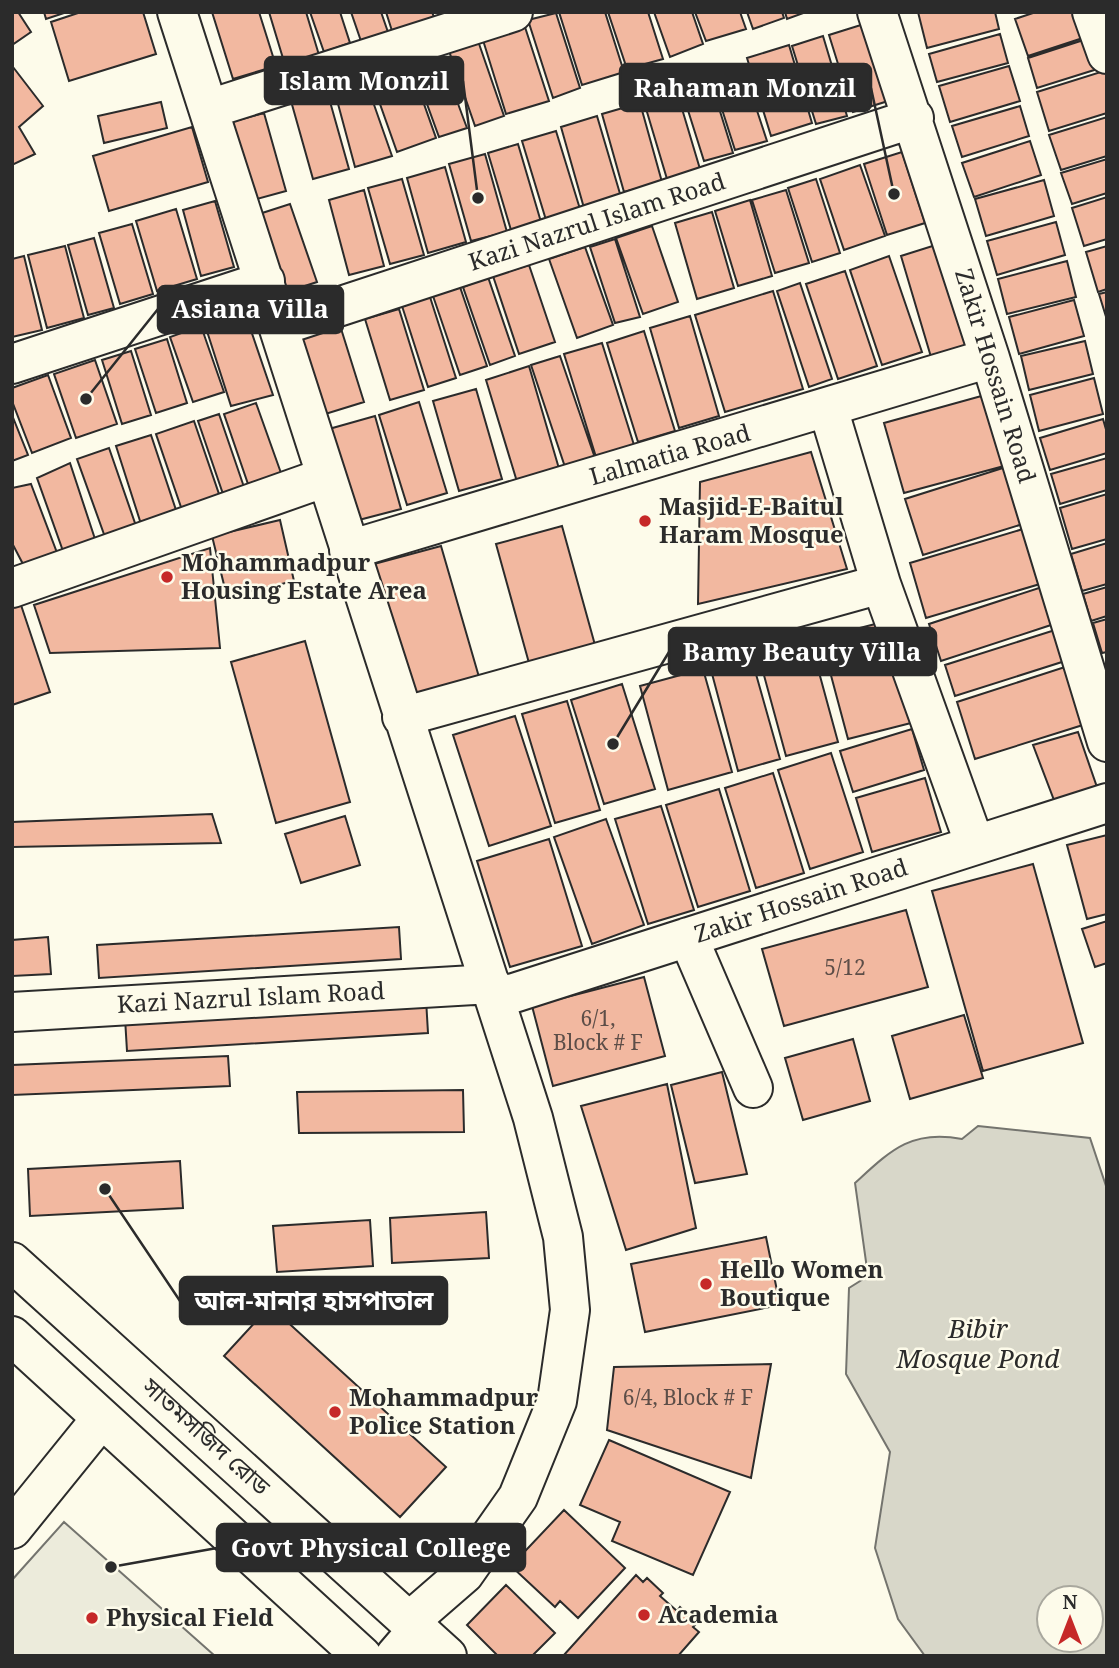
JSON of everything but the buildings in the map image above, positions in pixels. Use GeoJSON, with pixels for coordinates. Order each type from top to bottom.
{"type":"FeatureCollection","features":[{"type":"Feature","properties":{"kind":"street"},"geometry":{"type":"LineString","coordinates":[[12,1336],[362,1656],[406,1629],[464,1574],[518,1497],[557,1401],[570,1310],[560,1223],[533,1118],[177,12]]}},
{"type":"Feature","properties":{"kind":"street"},"geometry":{"type":"LineString","coordinates":[[209,109],[513,12]]}},
{"type":"Feature","properties":{"kind":"street","name":"Zakir Hossain Road"},"geometry":{"type":"LineString","coordinates":[[877,12],[914,118],[990,358],[1107,742]]}},
{"type":"Feature","properties":{"kind":"street"},"geometry":{"type":"LineString","coordinates":[[1092,12],[1107,54]]}},
{"type":"Feature","properties":{"kind":"street","name":"Kazi Nazrul Islam Road"},"geometry":{"type":"LineString","coordinates":[[280,326],[914,118]]}},
{"type":"Feature","properties":{"kind":"street"},"geometry":{"type":"LineString","coordinates":[[12,365],[265,281]]}},
{"type":"Feature","properties":{"kind":"street","name":"Lalmatia Road"},"geometry":{"type":"LineString","coordinates":[[349,550],[990,358]]}},
{"type":"Feature","properties":{"kind":"street"},"geometry":{"type":"LineString","coordinates":[[828,408],[881,584],[975,845]]}},
{"type":"Feature","properties":{"kind":"street"},"geometry":{"type":"LineString","coordinates":[[12,588],[326,477]]}},
{"type":"Feature","properties":{"kind":"street"},"geometry":{"type":"LineString","coordinates":[[402,717],[881,584]]}},
{"type":"Feature","properties":{"kind":"street","name":"Zakir Hossain Road"},"geometry":{"type":"LineString","coordinates":[[493,992],[688,937],[1107,803]]}},
{"type":"Feature","properties":{"kind":"street"},"geometry":{"type":"LineString","coordinates":[[688,937],[753,1088]]}},
{"type":"Feature","properties":{"kind":"street","name":"Kazi Nazrul Islam Road"},"geometry":{"type":"LineString","coordinates":[[12,1012],[493,992]]}},
{"type":"Feature","properties":{"kind":"street","name":"সাতমসজিদ রোড"},"geometry":{"type":"LineString","coordinates":[[12,1262],[406,1629],[447,1656]]}},
{"type":"Feature","properties":{"kind":"street"},"geometry":{"type":"LineString","coordinates":[[12,1529],[101,1419]]}},
{"type":"Feature","properties":{"kind":"shaded area","name":"Physical Field"},"geometry":{"type":"Polygon","coordinates":[[[64,1522],[215,1656],[12,1656],[12,1580],[64,1522]]]}},
{"type":"Feature","properties":{"kind":"water","name":"Bibir Mosque Pond"},"geometry":{"type":"Polygon","coordinates":[[[978,1126],[1090,1138],[1107,1189],[1107,1656],[925,1656],[898,1619],[875,1548],[890,1452],[846,1374],[849,1288],[868,1276],[855,1183],[902,1145],[929,1137],[962,1139],[978,1126]]]}},
{"type":"Feature","properties":{"kind":"place","name":"Rahaman Monzil"},"geometry":{"type":"Point","coordinates":[894,194]}},
{"type":"Feature","properties":{"kind":"place","name":"Islam Monzil"},"geometry":{"type":"Point","coordinates":[478,198]}},
{"type":"Feature","properties":{"kind":"place","name":"Asiana Villa"},"geometry":{"type":"Point","coordinates":[86,399]}},
{"type":"Feature","properties":{"kind":"place","name":"Masjid-E-Baitul Haram Mosque"},"geometry":{"type":"Point","coordinates":[645,521]}},
{"type":"Feature","properties":{"kind":"place","name":"Mohammadpur Housing Estate Area"},"geometry":{"type":"Point","coordinates":[167,577]}},
{"type":"Feature","properties":{"kind":"place","name":"Bamy Beauty Villa"},"geometry":{"type":"Point","coordinates":[613,744]}},
{"type":"Feature","properties":{"kind":"place","name":"আল-মানার হাসপাতাল"},"geometry":{"type":"Point","coordinates":[105,1189]}},
{"type":"Feature","properties":{"kind":"place","name":"Hello Women Boutique"},"geometry":{"type":"Point","coordinates":[706,1284]}},
{"type":"Feature","properties":{"kind":"place","name":"Mohammadpur Police Station"},"geometry":{"type":"Point","coordinates":[335,1412]}},
{"type":"Feature","properties":{"kind":"place","name":"Govt Physical College"},"geometry":{"type":"Point","coordinates":[111,1567]}},
{"type":"Feature","properties":{"kind":"place","name":"Academia"},"geometry":{"type":"Point","coordinates":[644,1615]}},
{"type":"Feature","properties":{"kind":"place","name":"Physical Field"},"geometry":{"type":"Point","coordinates":[92,1618]}}]}
